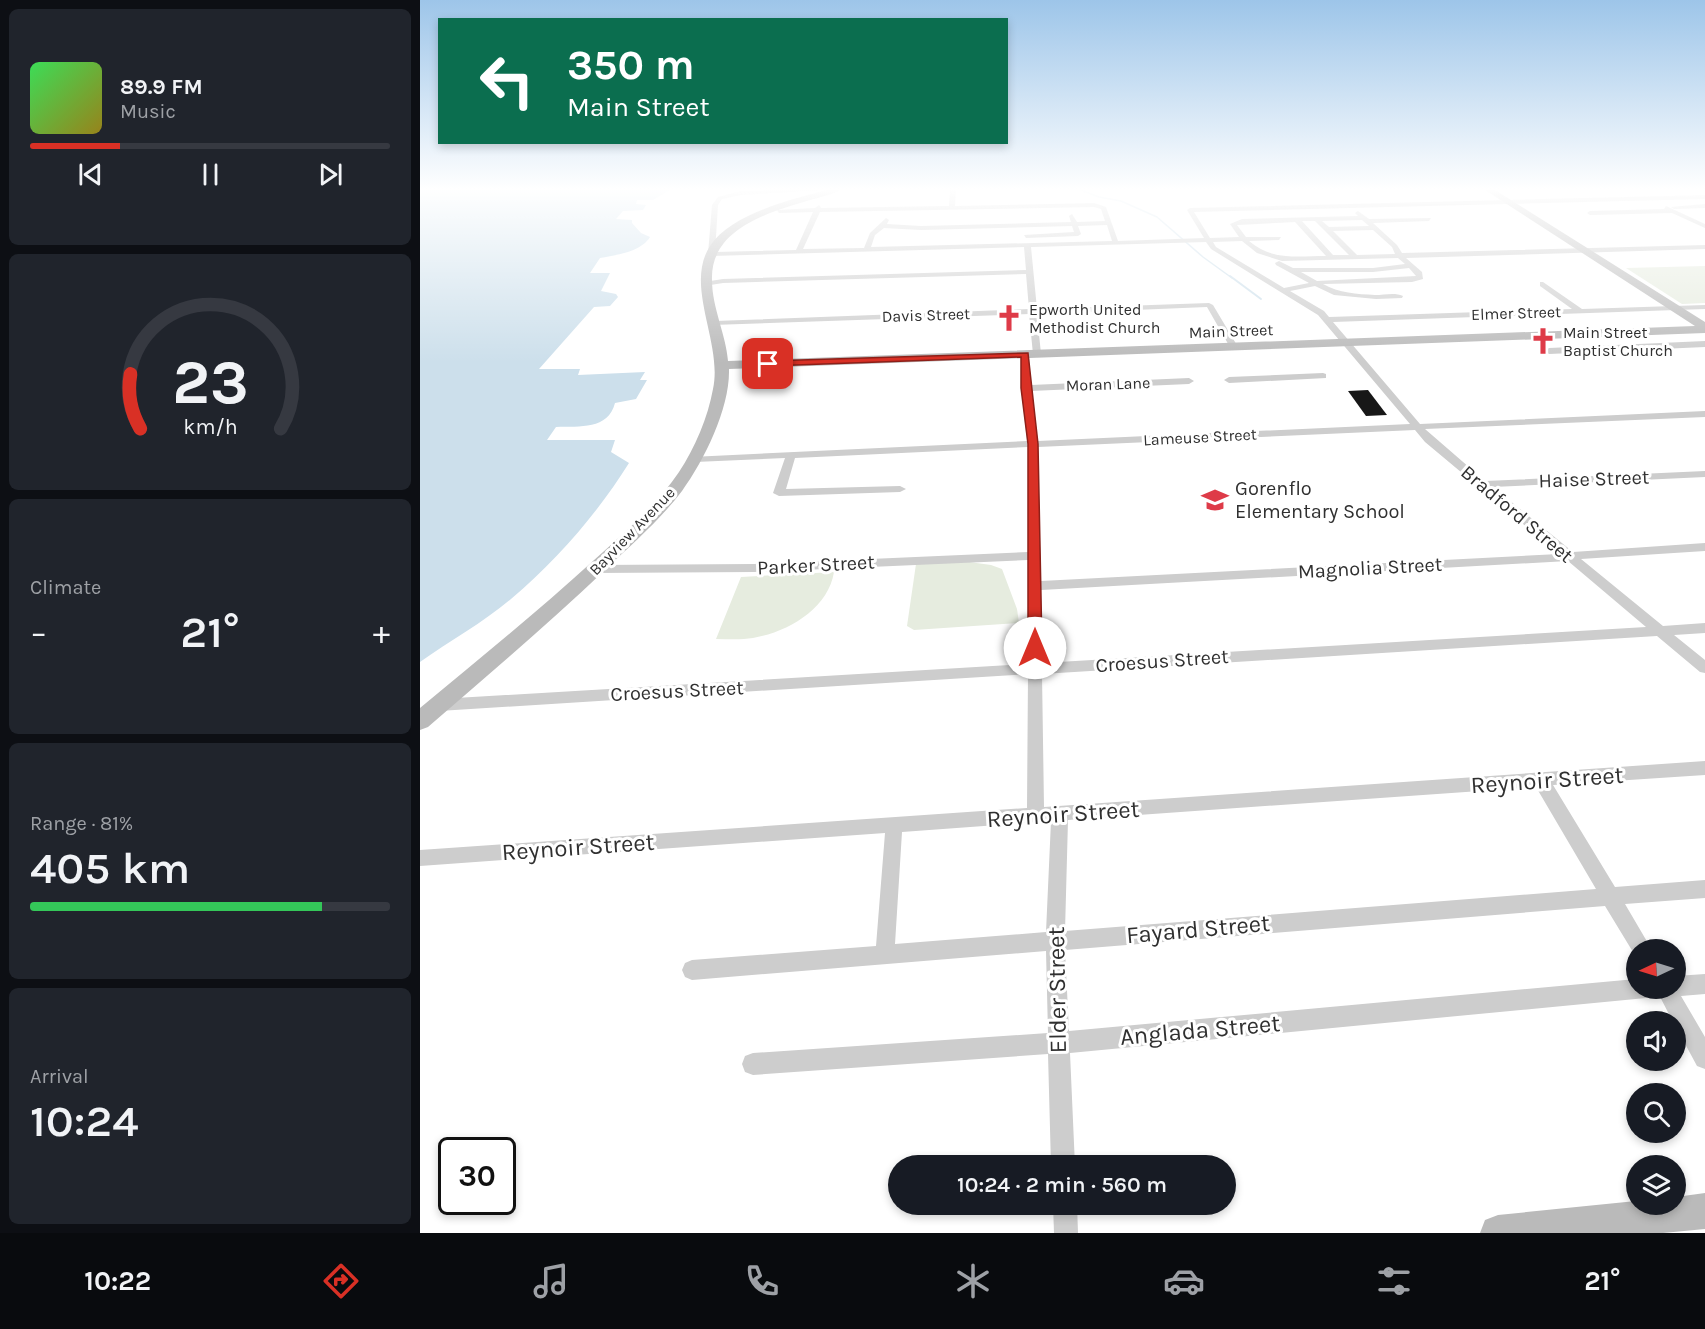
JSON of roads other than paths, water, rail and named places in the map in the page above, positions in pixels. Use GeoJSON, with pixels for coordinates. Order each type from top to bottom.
{"type":"FeatureCollection","features":[{"type":"Feature","properties":{"kind":"main road"},"geometry":{"type":"LineString","coordinates":[[711,254],[714,248]]}},
{"type":"Feature","properties":{"kind":"main road"},"geometry":{"type":"LineString","coordinates":[[711,254],[719,248]]}},
{"type":"Feature","properties":{"kind":"main road"},"geometry":{"type":"LineString","coordinates":[[1580,248],[1705,328]]}},
{"type":"Feature","properties":{"kind":"main road","name":"Bayview Avenue"},"geometry":{"type":"LineString","coordinates":[[420,722],[596,569],[661,504],[695,459],[721,386],[723,365],[707,284],[707,269],[711,254]]}},
{"type":"Feature","properties":{"kind":"main road","name":"Main Street"},"geometry":{"type":"LineString","coordinates":[[723,365],[1344,344],[1705,328]]}},
{"type":"Feature","properties":{"kind":"main road"},"geometry":{"type":"LineString","coordinates":[[1498,1233],[1705,1211]]}},
{"type":"Feature","properties":{"kind":"street","name":"Bayview Avenue"},"geometry":{"type":"LineString","coordinates":[[711,254],[712,248]]}},
{"type":"Feature","properties":{"kind":"street"},"geometry":{"type":"LineString","coordinates":[[798,252],[800,248]]}},
{"type":"Feature","properties":{"kind":"street"},"geometry":{"type":"LineString","coordinates":[[711,254],[945,248]]}},
{"type":"Feature","properties":{"kind":"street"},"geometry":{"type":"LineString","coordinates":[[1026,248],[1033,311],[1031,354],[1026,388],[1033,444],[1036,815]]}},
{"type":"Feature","properties":{"kind":"street","name":"Bradford Street"},"geometry":{"type":"LineString","coordinates":[[1214,248],[1317,311],[1429,440],[1705,668]]}},
{"type":"Feature","properties":{"kind":"street"},"geometry":{"type":"LineString","coordinates":[[1256,248],[1275,259],[1683,248]]}},
{"type":"Feature","properties":{"kind":"street"},"geometry":{"type":"LineString","coordinates":[[1322,248],[1332,258]]}},
{"type":"Feature","properties":{"kind":"street"},"geometry":{"type":"LineString","coordinates":[[1346,248],[1355,257]]}},
{"type":"Feature","properties":{"kind":"street"},"geometry":{"type":"LineString","coordinates":[[1283,290],[1317,284],[1412,280],[1420,277],[1395,248]]}},
{"type":"Feature","properties":{"kind":"street"},"geometry":{"type":"LineString","coordinates":[[1279,263],[1338,294],[1399,296]]}},
{"type":"Feature","properties":{"kind":"street"},"geometry":{"type":"LineString","coordinates":[[1292,270],[1373,270],[1411,266]]}},
{"type":"Feature","properties":{"kind":"street"},"geometry":{"type":"LineString","coordinates":[[707,284],[723,280],[1029,272]]}},
{"type":"Feature","properties":{"kind":"street"},"geometry":{"type":"LineString","coordinates":[[1543,284],[1580,311]]}},
{"type":"Feature","properties":{"kind":"street","name":"Davis Street"},"geometry":{"type":"LineString","coordinates":[[715,323],[1209,305],[1234,347]]}},
{"type":"Feature","properties":{"kind":"street","name":"Elmer Street"},"geometry":{"type":"LineString","coordinates":[[1327,320],[1705,306]]}},
{"type":"Feature","properties":{"kind":"street"},"geometry":{"type":"LineString","coordinates":[[1549,351],[1705,344]]}},
{"type":"Feature","properties":{"kind":"street"},"geometry":{"type":"LineString","coordinates":[[1229,380],[1323,376]]}},
{"type":"Feature","properties":{"kind":"street","name":"Moran Lane"},"geometry":{"type":"LineString","coordinates":[[1026,388],[1189,381]]}},
{"type":"Feature","properties":{"kind":"street","name":"Lameuse Street"},"geometry":{"type":"LineString","coordinates":[[695,459],[1705,414]]}},
{"type":"Feature","properties":{"kind":"street"},"geometry":{"type":"LineString","coordinates":[[791,455],[779,493],[900,489]]}},
{"type":"Feature","properties":{"kind":"street","name":"Haise Street"},"geometry":{"type":"LineString","coordinates":[[1483,484],[1705,474]]}},
{"type":"Feature","properties":{"kind":"street","name":"Magnolia Street"},"geometry":{"type":"LineString","coordinates":[[1035,586],[1705,547]]}},
{"type":"Feature","properties":{"kind":"street","name":"Parker Street"},"geometry":{"type":"LineString","coordinates":[[596,569],[754,568],[1035,556]]}},
{"type":"Feature","properties":{"kind":"street","name":"Croesus Street"},"geometry":{"type":"LineString","coordinates":[[439,705],[1705,628]]}},
{"type":"Feature","properties":{"kind":"street","name":"Reynoir Street"},"geometry":{"type":"LineString","coordinates":[[420,858],[1705,768]]}},
{"type":"Feature","properties":{"kind":"street"},"geometry":{"type":"LineString","coordinates":[[1540,780],[1636,939]]}},
{"type":"Feature","properties":{"kind":"street","name":"Elder Street"},"geometry":{"type":"LineString","coordinates":[[1060,814],[1055,941],[1063,1155]]}},
{"type":"Feature","properties":{"kind":"street"},"geometry":{"type":"LineString","coordinates":[[885,955],[894,825]]}},
{"type":"Feature","properties":{"kind":"street","name":"Fayard Street"},"geometry":{"type":"LineString","coordinates":[[692,970],[1705,889]]}},
{"type":"Feature","properties":{"kind":"street"},"geometry":{"type":"LineString","coordinates":[[1686,985],[1705,984]]}},
{"type":"Feature","properties":{"kind":"street","name":"Anglada Street"},"geometry":{"type":"LineString","coordinates":[[753,1064],[1058,1043],[1626,990]]}},
{"type":"Feature","properties":{"kind":"street"},"geometry":{"type":"LineString","coordinates":[[1671,999],[1705,1059]]}},
{"type":"Feature","properties":{"kind":"street"},"geometry":{"type":"LineString","coordinates":[[1065,1215],[1066,1233]]}},
{"type":"Feature","properties":{"kind":"water"},"geometry":{"type":"Polygon","coordinates":[[[420,248],[637,248],[600,258],[590,273],[610,273],[601,291],[616,294],[618,297],[610,306],[594,307],[539,369],[580,369],[578,375],[645,372],[640,380],[647,380],[636,399],[615,403],[606,418],[592,425],[556,427],[547,440],[615,440],[611,452],[629,463],[575,536],[528,584],[478,624],[420,662],[420,248]]]}},
{"type":"Feature","properties":{"kind":"waterway"},"geometry":{"type":"LineString","coordinates":[[1192,248],[1232,278]]}},
{"type":"Feature","properties":{"kind":"waterway"},"geometry":{"type":"LineString","coordinates":[[1230,276],[1261,299]]}},
{"type":"Feature","properties":{"kind":"place","name":"Epworth United Methodist Church"},"geometry":{"type":"Point","coordinates":[1009,318]}},
{"type":"Feature","properties":{"kind":"place","name":"Main Street Baptist Church"},"geometry":{"type":"Point","coordinates":[1543,341]}},
{"type":"Feature","properties":{"kind":"place","name":"Gorenflo Elementary School"},"geometry":{"type":"Point","coordinates":[1215,500]}}]}
